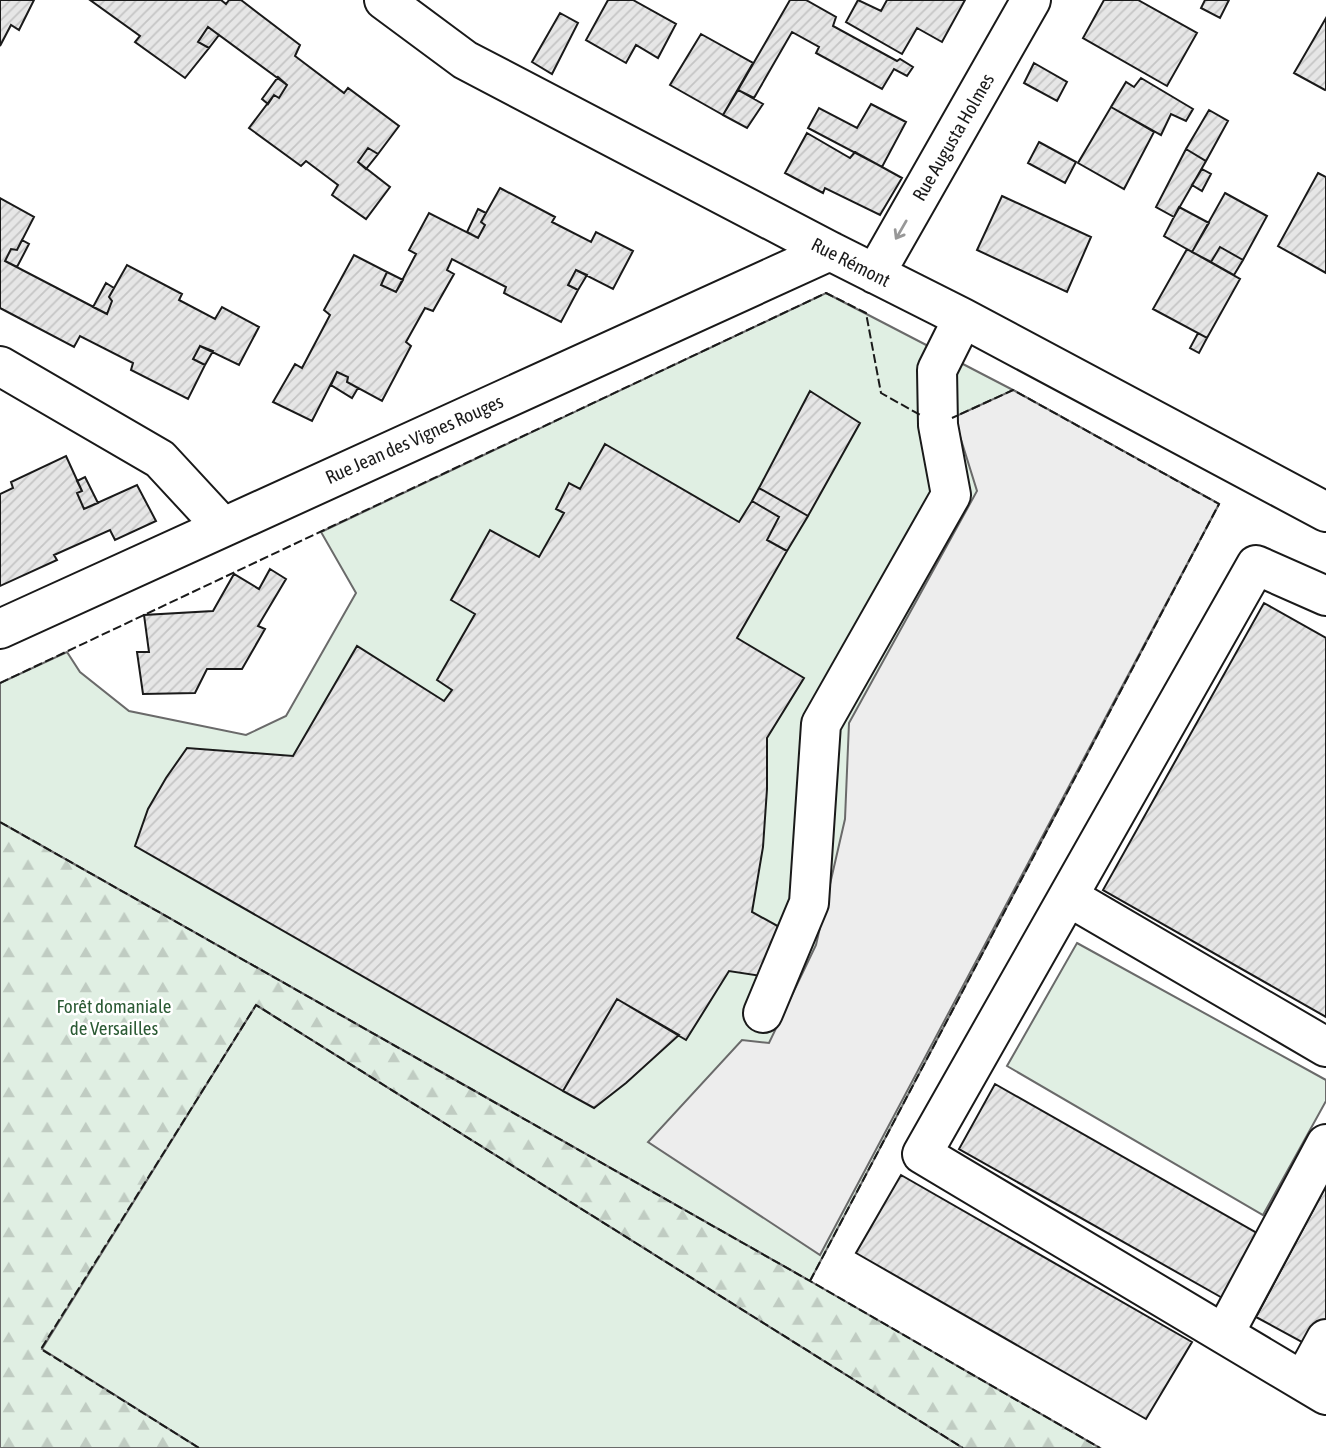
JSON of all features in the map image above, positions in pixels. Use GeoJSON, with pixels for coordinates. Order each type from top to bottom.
{"type":"FeatureCollection","features":[{"type":"Feature","properties":{"kind":"street","name":"Rue Rémont"},"geometry":{"type":"LineString","coordinates":[[384,0],[465,60],[963,318],[1326,512]]}},
{"type":"Feature","properties":{"kind":"street","name":"Rue Augusta Holmes"},"geometry":{"type":"LineString","coordinates":[[875,274],[1031,0]]}},
{"type":"Feature","properties":{"kind":"street","name":"Rue Jean des Vignes Rouges"},"geometry":{"type":"LineString","coordinates":[[0,629],[830,251]]}},
{"type":"Feature","properties":{"kind":"street"},"geometry":{"type":"LineString","coordinates":[[763,1013],[809,903],[821,724],[889,626],[951,495],[938,425],[937,370],[963,318]]}},
{"type":"Feature","properties":{"kind":"street"},"geometry":{"type":"LineString","coordinates":[[0,366],[160,459],[222,526]]}},
{"type":"Feature","properties":{"kind":"street"},"geometry":{"type":"LineString","coordinates":[[1326,596],[1256,565],[922,1154],[1314,1388],[1326,1339]]}},
{"type":"Feature","properties":{"kind":"street"},"geometry":{"type":"LineString","coordinates":[[1069,897],[1326,1047]]}},
{"type":"Feature","properties":{"kind":"street"},"geometry":{"type":"LineString","coordinates":[[1223,1334],[1326,1144]]}},
{"type":"Feature","properties":{"kind":"green space"},"geometry":{"type":"Polygon","coordinates":[[[826,293],[1013,390],[1219,504],[810,1281],[0,822],[0,683],[67,652],[80,672],[129,711],[246,735],[286,716],[356,593],[321,532],[826,293]]]}},
{"type":"Feature","properties":{"kind":"green space","name":"Forêt domaniale de Versailles"},"geometry":{"type":"Polygon","coordinates":[[[0,822],[1100,1448],[963,1448],[256,1005],[42,1349],[199,1448],[0,1448],[0,822]]]}},
{"type":"Feature","properties":{"kind":"green space"},"geometry":{"type":"Polygon","coordinates":[[[1077,943],[1326,1080],[1326,1101],[1263,1215],[1007,1066],[1077,943]]]}},
{"type":"Feature","properties":{"kind":"green space"},"geometry":{"type":"Polygon","coordinates":[[[256,1005],[963,1448],[199,1448],[41,1349],[256,1005]]]}},
{"type":"Feature","properties":{"kind":"shaded area"},"geometry":{"type":"Polygon","coordinates":[[[1013,390],[1219,504],[820,1255],[648,1142],[742,1040],[769,1043],[816,945],[845,819],[849,723],[977,491],[954,417],[1013,390]]]}},
{"type":"Feature","properties":{"kind":"building"},"geometry":{"type":"Polygon","coordinates":[[[0,0],[34,0],[19,30],[11,25],[0,46],[0,0]]]}},
{"type":"Feature","properties":{"kind":"building"},"geometry":{"type":"Polygon","coordinates":[[[90,0],[221,0],[226,4],[229,0],[241,0],[300,45],[295,56],[344,93],[348,88],[399,126],[378,154],[368,148],[358,162],[390,187],[366,219],[332,195],[338,185],[306,161],[301,166],[249,128],[274,95],[279,98],[287,85],[208,27],[198,42],[209,48],[185,78],[135,42],[140,36],[90,0]]]}},
{"type":"Feature","properties":{"kind":"building"},"geometry":{"type":"Polygon","coordinates":[[[608,0],[633,0],[676,24],[658,58],[636,45],[626,63],[586,40],[608,0]]]}},
{"type":"Feature","properties":{"kind":"building"},"geometry":{"type":"Polygon","coordinates":[[[790,0],[806,0],[836,17],[833,26],[913,67],[907,76],[894,69],[882,89],[816,53],[819,47],[792,32],[754,98],[738,90],[790,0]]]}},
{"type":"Feature","properties":{"kind":"building"},"geometry":{"type":"Polygon","coordinates":[[[858,0],[881,11],[887,0],[965,0],[942,42],[917,28],[902,54],[846,22],[858,0]]]}},
{"type":"Feature","properties":{"kind":"building"},"geometry":{"type":"Polygon","coordinates":[[[1104,0],[1138,0],[1197,33],[1167,86],[1083,38],[1104,0]]]}},
{"type":"Feature","properties":{"kind":"building"},"geometry":{"type":"Polygon","coordinates":[[[1205,0],[1229,0],[1220,18],[1201,8],[1205,0]]]}},
{"type":"Feature","properties":{"kind":"building"},"geometry":{"type":"Polygon","coordinates":[[[560,13],[578,23],[552,74],[532,62],[560,13]]]}},
{"type":"Feature","properties":{"kind":"building"},"geometry":{"type":"Polygon","coordinates":[[[1326,18],[1326,89],[1325,90],[1294,73],[1326,18]]]}},
{"type":"Feature","properties":{"kind":"building"},"geometry":{"type":"Polygon","coordinates":[[[208,27],[219,35],[209,48],[198,42],[208,27]]]}},
{"type":"Feature","properties":{"kind":"building"},"geometry":{"type":"Polygon","coordinates":[[[701,34],[753,63],[723,115],[670,85],[701,34]]]}},
{"type":"Feature","properties":{"kind":"building"},"geometry":{"type":"Polygon","coordinates":[[[1034,63],[1067,82],[1057,101],[1024,83],[1034,63]]]}},
{"type":"Feature","properties":{"kind":"building"},"geometry":{"type":"Polygon","coordinates":[[[278,77],[287,85],[279,98],[274,95],[268,104],[262,99],[278,77]]]}},
{"type":"Feature","properties":{"kind":"building"},"geometry":{"type":"Polygon","coordinates":[[[1141,78],[1193,109],[1186,121],[1171,114],[1161,135],[1111,107],[1126,82],[1134,87],[1141,78]]]}},
{"type":"Feature","properties":{"kind":"building"},"geometry":{"type":"Polygon","coordinates":[[[738,90],[763,104],[747,128],[723,115],[738,90]]]}},
{"type":"Feature","properties":{"kind":"building"},"geometry":{"type":"Polygon","coordinates":[[[871,104],[906,122],[882,167],[808,128],[819,108],[857,128],[871,104]]]}},
{"type":"Feature","properties":{"kind":"building"},"geometry":{"type":"Polygon","coordinates":[[[1111,107],[1154,132],[1124,189],[1078,163],[1111,107]]]}},
{"type":"Feature","properties":{"kind":"building"},"geometry":{"type":"Polygon","coordinates":[[[1209,110],[1228,121],[1206,161],[1186,149],[1209,110]]]}},
{"type":"Feature","properties":{"kind":"building"},"geometry":{"type":"Polygon","coordinates":[[[807,133],[850,158],[855,152],[902,178],[880,215],[825,188],[823,193],[785,173],[807,133]]]}},
{"type":"Feature","properties":{"kind":"building"},"geometry":{"type":"Polygon","coordinates":[[[1039,142],[1076,162],[1065,183],[1028,163],[1039,142]]]}},
{"type":"Feature","properties":{"kind":"building"},"geometry":{"type":"Polygon","coordinates":[[[368,148],[378,154],[366,169],[358,162],[368,148]]]}},
{"type":"Feature","properties":{"kind":"building"},"geometry":{"type":"Polygon","coordinates":[[[1186,149],[1206,161],[1174,217],[1156,207],[1186,149]]]}},
{"type":"Feature","properties":{"kind":"building"},"geometry":{"type":"Polygon","coordinates":[[[1202,169],[1211,174],[1202,191],[1192,185],[1202,169]]]}},
{"type":"Feature","properties":{"kind":"building"},"geometry":{"type":"Polygon","coordinates":[[[1318,173],[1326,177],[1326,273],[1278,246],[1318,173]]]}},
{"type":"Feature","properties":{"kind":"building"},"geometry":{"type":"Polygon","coordinates":[[[500,188],[555,217],[552,222],[591,242],[596,232],[633,251],[613,289],[576,270],[568,285],[578,290],[561,322],[504,293],[506,287],[452,259],[447,270],[454,274],[433,311],[425,308],[406,342],[411,346],[382,401],[347,382],[348,377],[337,372],[312,421],[273,402],[295,364],[302,368],[330,315],[324,310],[354,255],[387,272],[381,285],[396,292],[416,254],[409,250],[429,213],[478,238],[485,225],[481,222],[500,188]]]}},
{"type":"Feature","properties":{"kind":"building"},"geometry":{"type":"Polygon","coordinates":[[[1225,193],[1267,216],[1243,260],[1220,247],[1211,262],[1192,252],[1225,193]]]}},
{"type":"Feature","properties":{"kind":"building"},"geometry":{"type":"Polygon","coordinates":[[[1002,196],[1091,237],[1067,292],[977,250],[1002,196]]]}},
{"type":"Feature","properties":{"kind":"building"},"geometry":{"type":"Polygon","coordinates":[[[0,198],[34,217],[17,250],[11,249],[5,261],[107,314],[112,301],[109,297],[127,265],[182,294],[179,300],[215,319],[222,307],[259,327],[239,365],[200,346],[193,359],[205,365],[188,399],[131,370],[133,363],[80,336],[74,347],[0,308],[0,198]]]}},
{"type":"Feature","properties":{"kind":"building"},"geometry":{"type":"Polygon","coordinates":[[[1179,207],[1209,223],[1192,252],[1164,236],[1179,207]]]}},
{"type":"Feature","properties":{"kind":"building"},"geometry":{"type":"Polygon","coordinates":[[[478,209],[486,213],[481,222],[485,225],[478,238],[467,232],[478,209]]]}},
{"type":"Feature","properties":{"kind":"building"},"geometry":{"type":"Polygon","coordinates":[[[22,240],[29,244],[17,267],[5,261],[11,249],[17,250],[22,240]]]}},
{"type":"Feature","properties":{"kind":"building"},"geometry":{"type":"Polygon","coordinates":[[[1220,247],[1243,260],[1234,275],[1211,262],[1220,247]]]}},
{"type":"Feature","properties":{"kind":"building"},"geometry":{"type":"Polygon","coordinates":[[[1187,249],[1240,279],[1207,338],[1153,309],[1187,249]]]}},
{"type":"Feature","properties":{"kind":"building"},"geometry":{"type":"Polygon","coordinates":[[[576,270],[587,275],[578,290],[568,285],[576,270]]]}},
{"type":"Feature","properties":{"kind":"building"},"geometry":{"type":"Polygon","coordinates":[[[387,272],[403,280],[396,292],[381,285],[387,272]]]}},
{"type":"Feature","properties":{"kind":"building"},"geometry":{"type":"Polygon","coordinates":[[[106,283],[114,288],[109,297],[112,301],[107,314],[93,307],[106,283]]]}},
{"type":"Feature","properties":{"kind":"building"},"geometry":{"type":"Polygon","coordinates":[[[1198,333],[1207,338],[1199,353],[1190,348],[1198,333]]]}},
{"type":"Feature","properties":{"kind":"building"},"geometry":{"type":"Polygon","coordinates":[[[200,346],[213,351],[205,365],[193,359],[200,346]]]}},
{"type":"Feature","properties":{"kind":"building"},"geometry":{"type":"Polygon","coordinates":[[[337,372],[348,377],[347,382],[358,388],[352,398],[331,385],[337,372]]]}},
{"type":"Feature","properties":{"kind":"building"},"geometry":{"type":"Polygon","coordinates":[[[810,391],[860,423],[808,516],[759,488],[810,391]]]}},
{"type":"Feature","properties":{"kind":"building"},"geometry":{"type":"Polygon","coordinates":[[[605,444],[739,522],[752,501],[779,517],[767,540],[787,551],[737,638],[804,678],[767,738],[763,847],[752,912],[783,929],[761,976],[729,971],[686,1040],[617,999],[563,1091],[135,846],[148,809],[187,748],[293,756],[357,646],[444,701],[452,690],[437,680],[475,614],[451,600],[490,530],[539,557],[564,513],[556,509],[569,483],[580,489],[605,444]]]}},
{"type":"Feature","properties":{"kind":"building"},"geometry":{"type":"Polygon","coordinates":[[[66,456],[82,491],[77,493],[84,509],[137,485],[156,521],[115,540],[110,530],[54,555],[57,560],[0,586],[0,494],[13,488],[11,482],[66,456]]]}},
{"type":"Feature","properties":{"kind":"building"},"geometry":{"type":"Polygon","coordinates":[[[85,477],[98,503],[84,509],[77,493],[82,491],[77,481],[85,477]]]}},
{"type":"Feature","properties":{"kind":"building"},"geometry":{"type":"Polygon","coordinates":[[[759,488],[808,516],[787,551],[767,540],[779,517],[752,501],[759,488]]]}},
{"type":"Feature","properties":{"kind":"building"},"geometry":{"type":"Polygon","coordinates":[[[270,569],[286,579],[258,626],[265,629],[242,669],[207,669],[195,693],[143,694],[137,652],[149,652],[144,615],[213,611],[234,574],[259,589],[270,569]]]}},
{"type":"Feature","properties":{"kind":"building"},"geometry":{"type":"Polygon","coordinates":[[[1264,603],[1326,638],[1326,1017],[1103,890],[1264,603]]]}},
{"type":"Feature","properties":{"kind":"building"},"geometry":{"type":"Polygon","coordinates":[[[617,999],[679,1035],[594,1108],[563,1091],[617,999]]]}},
{"type":"Feature","properties":{"kind":"building"},"geometry":{"type":"Polygon","coordinates":[[[995,1084],[1269,1240],[1233,1304],[959,1149],[995,1084]]]}},
{"type":"Feature","properties":{"kind":"building"},"geometry":{"type":"Polygon","coordinates":[[[901,1175],[1192,1342],[1146,1419],[856,1253],[901,1175]]]}},
{"type":"Feature","properties":{"kind":"building"},"geometry":{"type":"Polygon","coordinates":[[[1326,1186],[1326,1322],[1311,1347],[1256,1317],[1326,1186]]]}},
{"type":"Feature","properties":{"kind":"fence"},"geometry":{"type":"LineString","coordinates":[[0,683],[826,293],[866,313],[881,393],[922,416]]}},
{"type":"Feature","properties":{"kind":"fence"},"geometry":{"type":"LineString","coordinates":[[810,1281],[1219,504],[1013,390],[952,418]]}},
{"type":"Feature","properties":{"kind":"fence"},"geometry":{"type":"LineString","coordinates":[[0,822],[1100,1448]]}},
{"type":"Feature","properties":{"kind":"fence"},"geometry":{"type":"LineString","coordinates":[[199,1448],[41,1349],[256,1005],[963,1448]]}}]}
